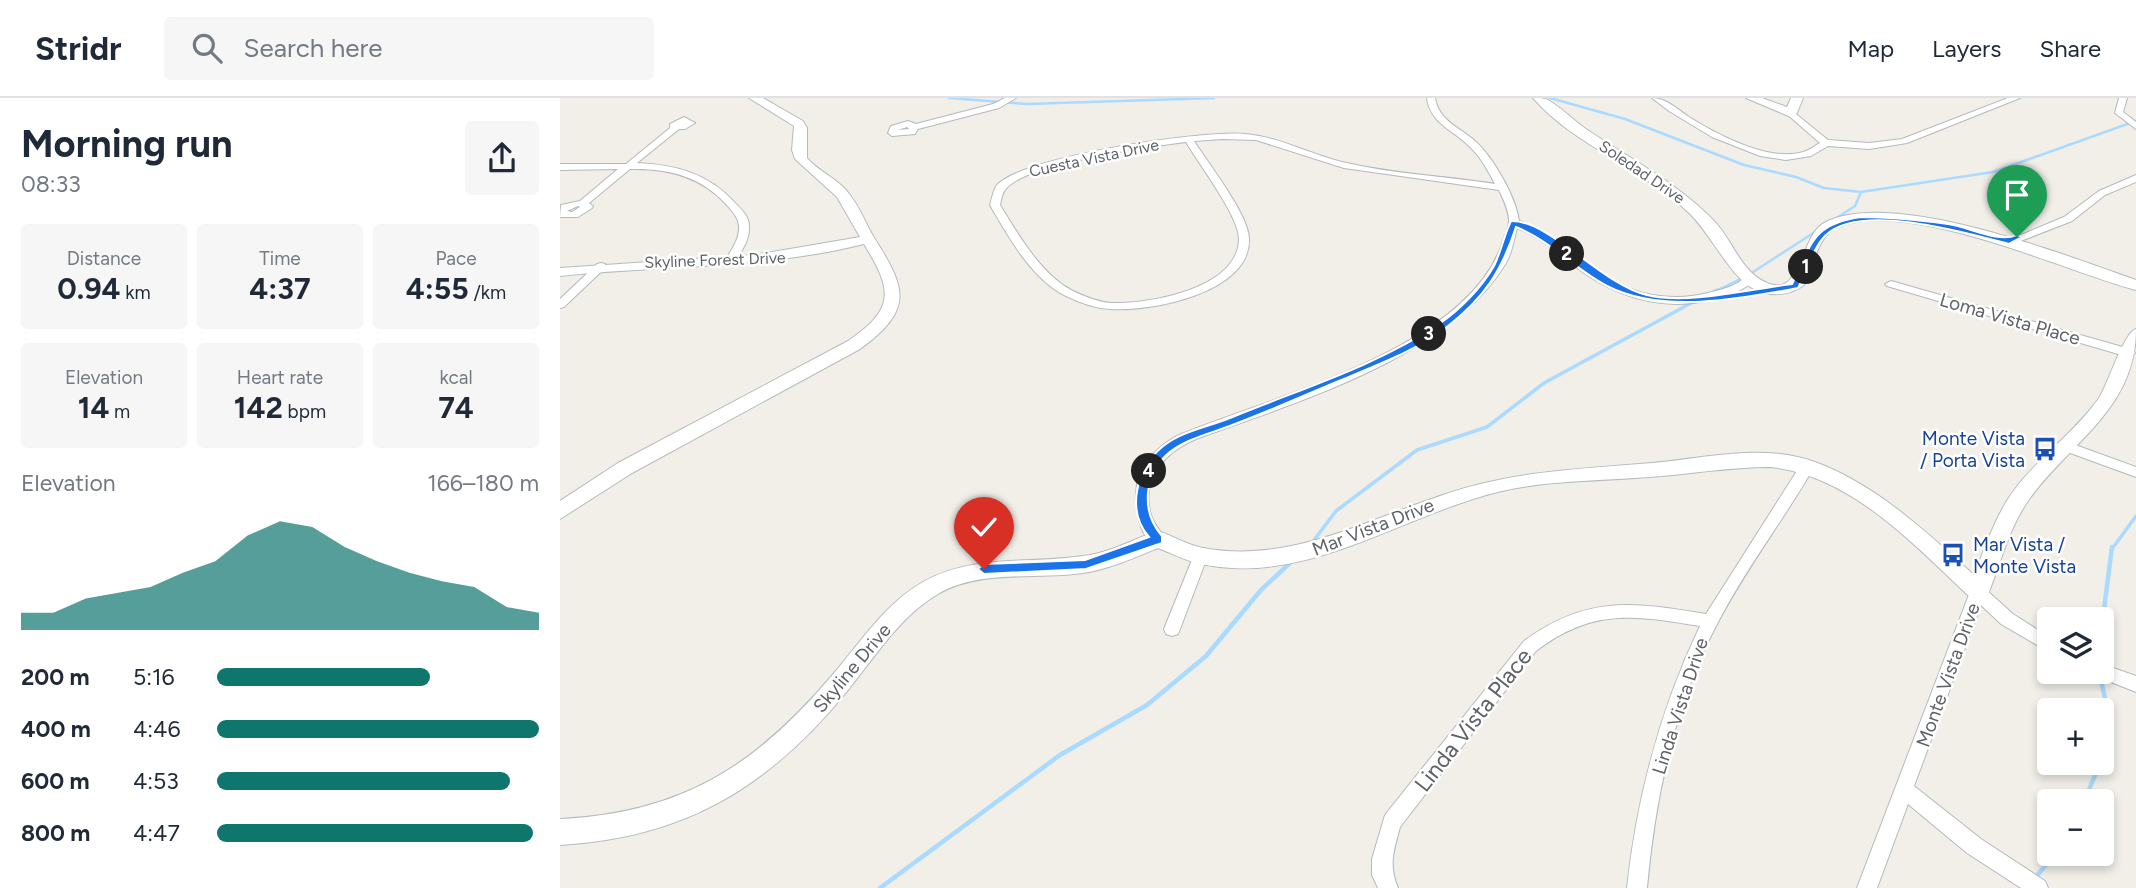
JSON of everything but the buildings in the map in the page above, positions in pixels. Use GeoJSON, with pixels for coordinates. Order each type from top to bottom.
{"type":"FeatureCollection","features":[{"type":"Feature","properties":{"kind":"street"},"geometry":{"type":"LineString","coordinates":[[560,511],[584,492],[625,468],[854,345],[878,328],[894,306],[896,290],[881,258],[843,194],[801,159],[797,146],[802,132],[799,124],[755,98]]}},
{"type":"Feature","properties":{"kind":"street"},"geometry":{"type":"LineString","coordinates":[[915,127],[996,106],[1012,98]]}},
{"type":"Feature","properties":{"kind":"street"},"geometry":{"type":"LineString","coordinates":[[1158,539],[1147,527],[1140,496],[1149,470],[1166,450],[1187,437],[1229,423],[1393,354],[1444,325],[1485,286],[1499,264],[1514,223],[1512,209],[1478,150],[1437,114],[1431,98]]}},
{"type":"Feature","properties":{"kind":"street","name":"Soledad Drive"},"geometry":{"type":"LineString","coordinates":[[1539,98],[1588,136],[1692,206],[1718,234],[1750,278],[1771,288]]}},
{"type":"Feature","properties":{"kind":"street"},"geometry":{"type":"LineString","coordinates":[[1656,98],[1698,125],[1760,153],[1795,156],[1813,152],[1826,143]]}},
{"type":"Feature","properties":{"kind":"street"},"geometry":{"type":"LineString","coordinates":[[1752,98],[1791,113],[1826,143],[1869,146],[1904,141],[2016,98]]}},
{"type":"Feature","properties":{"kind":"street"},"geometry":{"type":"LineString","coordinates":[[1791,113],[1797,98]]}},
{"type":"Feature","properties":{"kind":"street"},"geometry":{"type":"LineString","coordinates":[[2123,98],[2119,113],[2136,126]]}},
{"type":"Feature","properties":{"kind":"street"},"geometry":{"type":"LineString","coordinates":[[583,203],[676,127]]}},
{"type":"Feature","properties":{"kind":"street","name":"Cuesta Vista Drive"},"geometry":{"type":"LineString","coordinates":[[1188,138],[1237,217],[1244,239],[1240,255],[1227,272],[1178,299],[1110,306],[1067,293],[1052,283],[995,205],[1001,187],[1024,173],[1078,159],[1188,138],[1249,136],[1347,166],[1502,188]]}},
{"type":"Feature","properties":{"kind":"street"},"geometry":{"type":"LineString","coordinates":[[560,167],[669,167],[692,172],[735,207],[746,226],[744,237],[730,261]]}},
{"type":"Feature","properties":{"kind":"street"},"geometry":{"type":"LineString","coordinates":[[2009,242],[2068,219],[2102,194],[2136,178]]}},
{"type":"Feature","properties":{"kind":"street"},"geometry":{"type":"LineString","coordinates":[[1514,223],[1542,234],[1593,274],[1645,297],[1700,300],[1727,292],[1790,288],[1799,282],[1820,236],[1836,223],[1861,219],[1911,221],[1953,227],[2009,242],[2136,285]]}},
{"type":"Feature","properties":{"kind":"street","name":"Skyline Forest Drive"},"geometry":{"type":"LineString","coordinates":[[560,272],[601,266],[801,256],[868,239]]}},
{"type":"Feature","properties":{"kind":"street"},"geometry":{"type":"LineString","coordinates":[[560,305],[601,266]]}},
{"type":"Feature","properties":{"kind":"street"},"geometry":{"type":"LineString","coordinates":[[1727,292],[1750,278]]}},
{"type":"Feature","properties":{"kind":"street","name":"Loma Vista Place"},"geometry":{"type":"LineString","coordinates":[[1891,284],[2129,353]]}},
{"type":"Feature","properties":{"kind":"street","name":"Monte Vista Drive"},"geometry":{"type":"LineString","coordinates":[[1867,888],[2011,511],[2024,491],[2067,447],[2113,392],[2136,334]]}},
{"type":"Feature","properties":{"kind":"street"},"geometry":{"type":"LineString","coordinates":[[2067,447],[2136,472]]}},
{"type":"Feature","properties":{"kind":"street","name":"Mar Vista Drive"},"geometry":{"type":"LineString","coordinates":[[1158,539],[1181,551],[1201,555],[1248,560],[1300,555],[1444,500],[1517,482],[1760,461],[1807,467],[1840,482],[1894,519],[2007,619],[2037,638]]}},
{"type":"Feature","properties":{"kind":"street","name":"Linda Vista Drive"},"geometry":{"type":"LineString","coordinates":[[1637,888],[1644,832],[1659,766],[1685,678],[1710,621],[1807,467]]}},
{"type":"Feature","properties":{"kind":"street","name":"Skyline Drive"},"geometry":{"type":"LineString","coordinates":[[560,832],[623,827],[654,817],[711,792],[756,766],[779,749],[803,725],[913,598],[946,580],[984,569],[1086,565],[1158,539]]}},
{"type":"Feature","properties":{"kind":"street"},"geometry":{"type":"LineString","coordinates":[[1172,629],[1201,555]]}},
{"type":"Feature","properties":{"kind":"street","name":"Linda Vista Place"},"geometry":{"type":"LineString","coordinates":[[1388,888],[1382,875],[1382,859],[1392,822],[1530,646],[1541,636],[1560,624],[1602,611],[1646,611],[1710,621]]}},
{"type":"Feature","properties":{"kind":"street"},"geometry":{"type":"LineString","coordinates":[[2114,676],[2136,684]]}},
{"type":"Feature","properties":{"kind":"street"},"geometry":{"type":"LineString","coordinates":[[1906,791],[1974,846],[2038,888]]}},
{"type":"Feature","properties":{"kind":"waterway"},"geometry":{"type":"LineString","coordinates":[[949,98],[1027,104],[1214,98]]}},
{"type":"Feature","properties":{"kind":"waterway"},"geometry":{"type":"LineString","coordinates":[[1550,98],[1625,119],[1744,165],[1796,177],[1824,188],[1861,192]]}},
{"type":"Feature","properties":{"kind":"waterway"},"geometry":{"type":"LineString","coordinates":[[1861,192],[1993,172],[2136,121]]}},
{"type":"Feature","properties":{"kind":"waterway"},"geometry":{"type":"LineString","coordinates":[[1750,274],[1855,206],[1861,192]]}},
{"type":"Feature","properties":{"kind":"waterway"},"geometry":{"type":"LineString","coordinates":[[1714,292],[1743,278]]}},
{"type":"Feature","properties":{"kind":"waterway"},"geometry":{"type":"LineString","coordinates":[[1712,293],[1717,290]]}},
{"type":"Feature","properties":{"kind":"waterway"},"geometry":{"type":"LineString","coordinates":[[1311,544],[1336,511],[1417,450],[1487,427],[1544,383],[1693,302]]}},
{"type":"Feature","properties":{"kind":"waterway"},"geometry":{"type":"LineString","coordinates":[[2112,549],[2136,516]]}},
{"type":"Feature","properties":{"kind":"waterway"},"geometry":{"type":"LineString","coordinates":[[2104,607],[2112,547]]}},
{"type":"Feature","properties":{"kind":"waterway"},"geometry":{"type":"LineString","coordinates":[[880,888],[1060,755],[1147,705],[1206,656],[1261,590],[1292,561]]}},
{"type":"Feature","properties":{"kind":"waterway"},"geometry":{"type":"LineString","coordinates":[[2102,684],[2105,698]]}},
{"type":"Feature","properties":{"kind":"waterway"},"geometry":{"type":"LineString","coordinates":[[2089,789],[2095,775]]}},
{"type":"Feature","properties":{"kind":"waterway"},"geometry":{"type":"LineString","coordinates":[[2035,878],[2045,866]]}},
{"type":"Feature","properties":{"kind":"place","name":"Monte Vista / Porta Vista"},"geometry":{"type":"Point","coordinates":[2045,449]}},
{"type":"Feature","properties":{"kind":"place","name":"Mar Vista / Monte Vista"},"geometry":{"type":"Point","coordinates":[1953,555]}},
{"type":"Feature","properties":{"kind":"route"},"geometry":{"type":"LineString","coordinates":[[984,569],[1086,565],[1158,539],[1147,527],[1141,512],[1140,496],[1149,470],[1166,450],[1187,437],[1229,423],[1393,354],[1444,325],[1461,312],[1485,286],[1499,264],[1514,223],[1542,234],[1593,274],[1609,283],[1645,297],[1676,301],[1707,299],[1727,292],[1795,286],[1820,236],[1836,223],[1861,219],[1902,220],[1953,227],[2009,242],[2017,237]]}}]}
